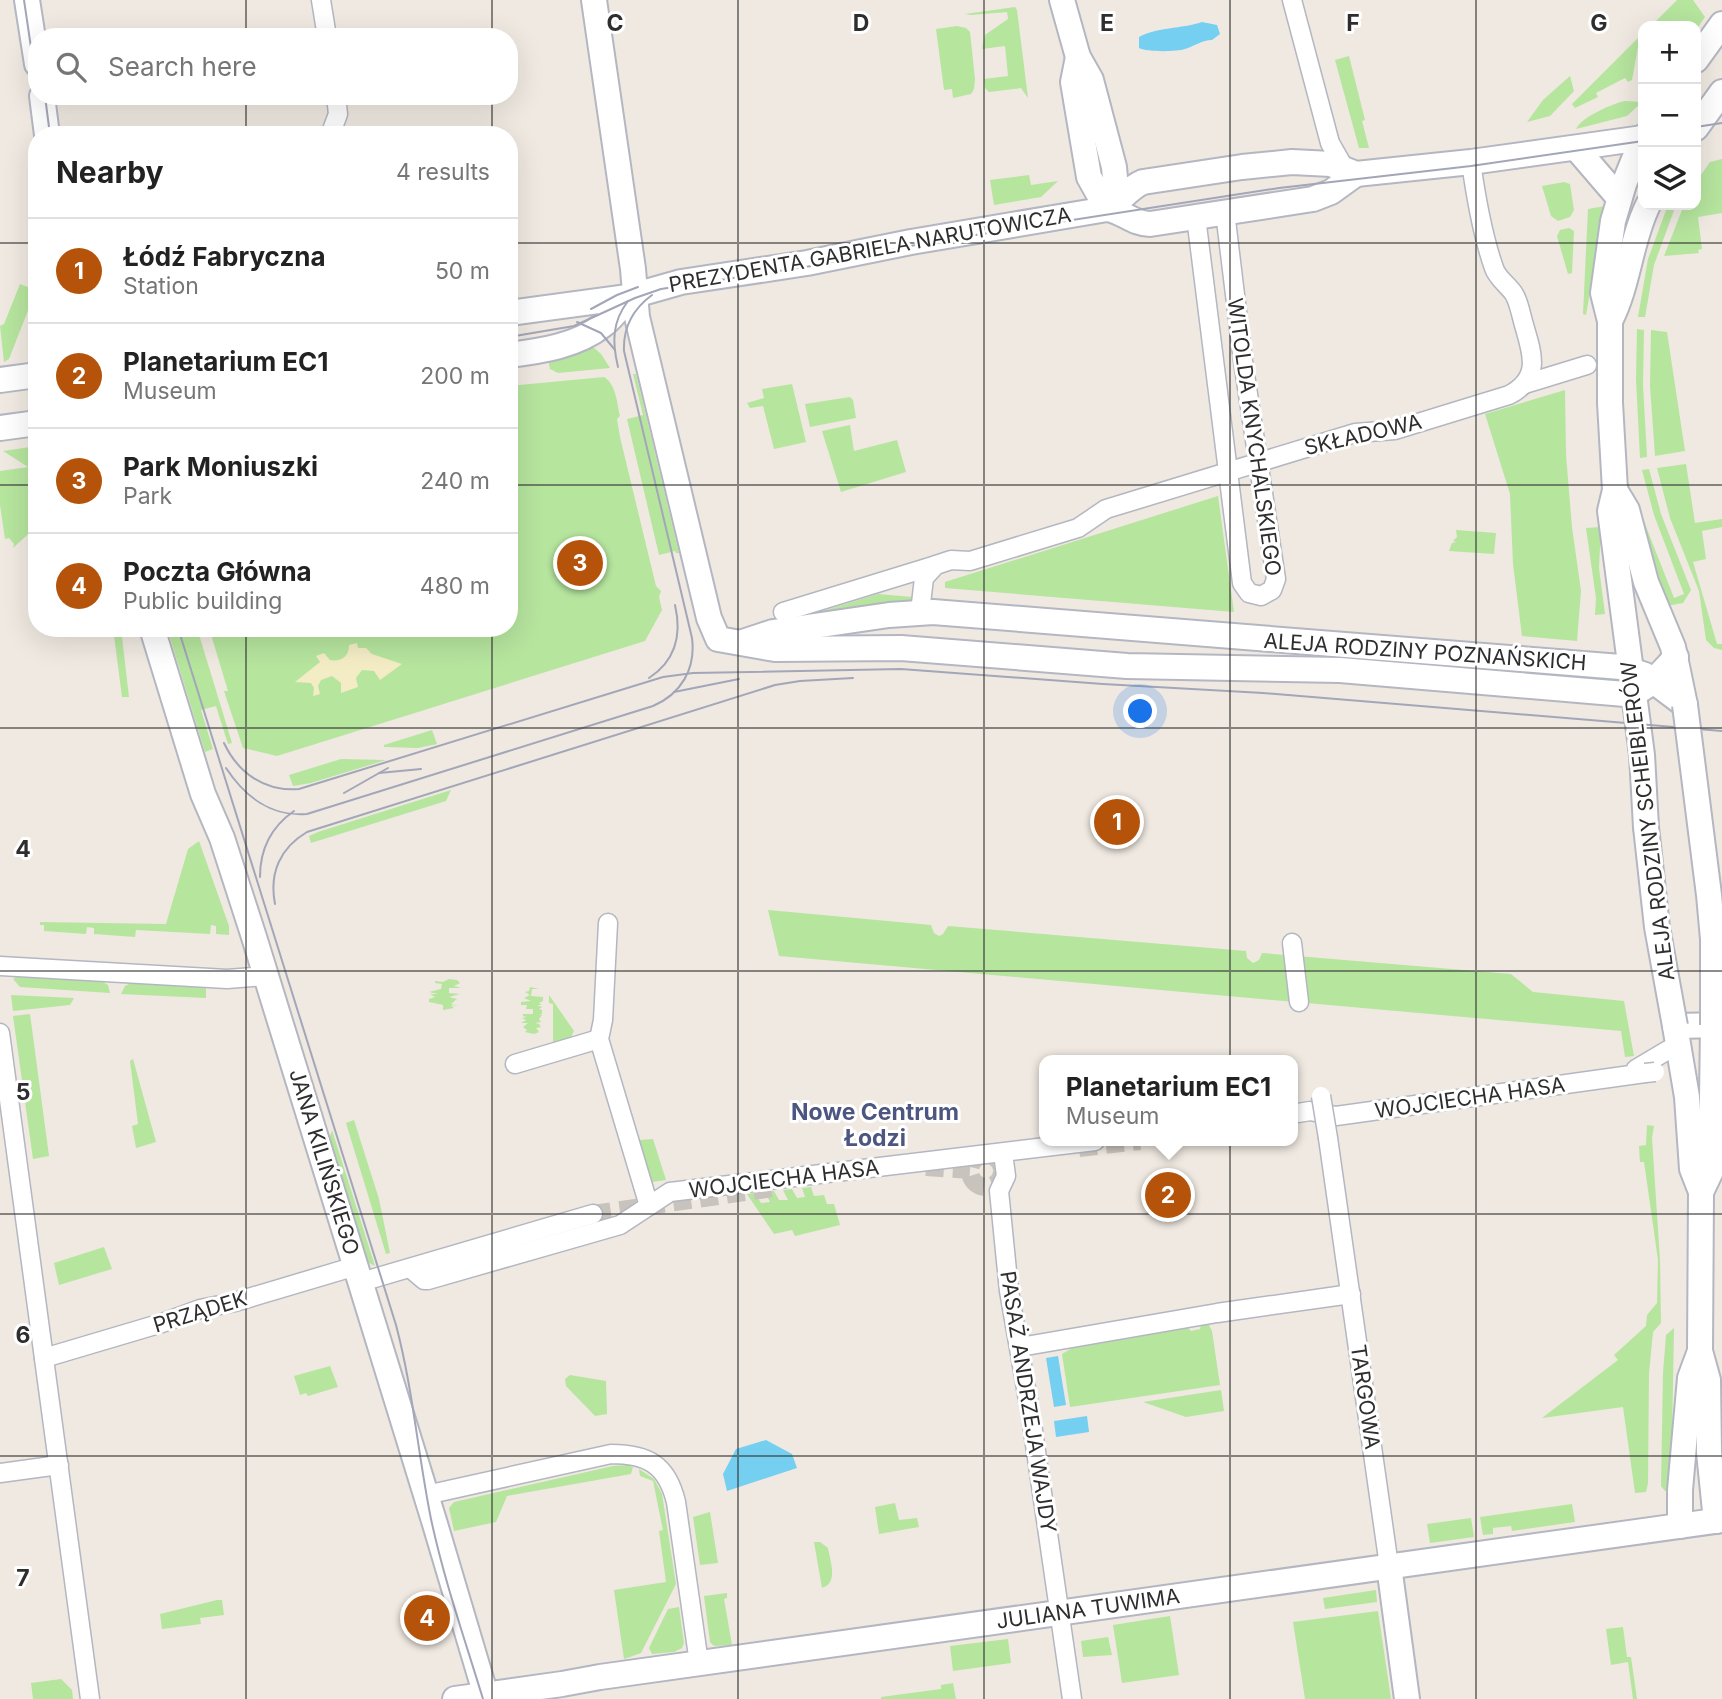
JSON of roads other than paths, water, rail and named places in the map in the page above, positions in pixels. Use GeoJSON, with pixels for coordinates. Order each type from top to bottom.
{"type":"FeatureCollection","features":[{"type":"Feature","properties":{"kind":"street"},"geometry":{"type":"LineString","coordinates":[[27,0],[31,28]]}},
{"type":"Feature","properties":{"kind":"street"},"geometry":{"type":"LineString","coordinates":[[321,0],[326,28]]}},
{"type":"Feature","properties":{"kind":"street"},"geometry":{"type":"LineString","coordinates":[[594,0],[635,295]]}},
{"type":"Feature","properties":{"kind":"street"},"geometry":{"type":"LineString","coordinates":[[1062,0],[1079,57],[1091,80],[1115,173],[1107,209]]}},
{"type":"Feature","properties":{"kind":"street"},"geometry":{"type":"LineString","coordinates":[[1292,0],[1330,143],[1351,173]]}},
{"type":"Feature","properties":{"kind":"street"},"geometry":{"type":"LineString","coordinates":[[1701,53],[1722,24]]}},
{"type":"Feature","properties":{"kind":"street"},"geometry":{"type":"LineString","coordinates":[[1701,122],[1722,92]]}},
{"type":"Feature","properties":{"kind":"street"},"geometry":{"type":"LineString","coordinates":[[42,105],[46,126]]}},
{"type":"Feature","properties":{"kind":"street"},"geometry":{"type":"LineString","coordinates":[[334,126],[338,114],[337,105]]}},
{"type":"Feature","properties":{"kind":"street"},"geometry":{"type":"LineString","coordinates":[[1701,129],[1722,127]]}},
{"type":"Feature","properties":{"kind":"street"},"geometry":{"type":"LineString","coordinates":[[1107,209],[1137,184],[1242,167],[1292,162],[1321,163],[1351,173],[1471,162],[1638,138]]}},
{"type":"Feature","properties":{"kind":"street","name":"ALEJA RODZINY SCHEIBLERÓW"},"geometry":{"type":"LineString","coordinates":[[1639,147],[1619,198],[1610,237],[1603,293],[1610,321],[1610,402],[1615,490],[1609,511],[1629,661],[1643,687],[1642,755],[1658,936],[1675,1026],[1699,1086],[1711,1171],[1701,1192],[1700,1351],[1708,1380],[1709,1452],[1719,1521]]}},
{"type":"Feature","properties":{"kind":"street"},"geometry":{"type":"LineString","coordinates":[[1576,148],[1619,198]]}},
{"type":"Feature","properties":{"kind":"street"},"geometry":{"type":"LineString","coordinates":[[1471,162],[1480,219],[1495,272],[1515,295],[1531,350],[1532,368],[1525,384]]}},
{"type":"Feature","properties":{"kind":"street"},"geometry":{"type":"LineString","coordinates":[[1107,209],[1144,224],[1313,199],[1331,192],[1351,173]]}},
{"type":"Feature","properties":{"kind":"street","name":"PREZYDENTA GABRIELA NARUTOWICZA"},"geometry":{"type":"LineString","coordinates":[[518,312],[635,295],[685,281],[807,263],[1107,209]]}},
{"type":"Feature","properties":{"kind":"street","name":"ALEJA RODZINY SCHEIBLERÓW"},"geometry":{"type":"LineString","coordinates":[[1610,321],[1621,299],[1631,251],[1646,210]]}},
{"type":"Feature","properties":{"kind":"street","name":"WITOLDA KNYCHALSKIEGO"},"geometry":{"type":"LineString","coordinates":[[1196,216],[1242,583],[1249,593],[1261,596],[1272,590],[1276,579],[1243,360],[1225,212]]}},
{"type":"Feature","properties":{"kind":"street","name":"PREZYDENTA GABRIELA NARUTOWICZA"},"geometry":{"type":"LineString","coordinates":[[518,354],[546,350],[586,336],[603,326],[622,304],[635,295]]}},
{"type":"Feature","properties":{"kind":"street","name":"ALEJA RODZINY POZNAŃSKICH"},"geometry":{"type":"LineString","coordinates":[[635,295],[638,323],[709,618],[718,639],[775,649],[901,648],[1127,666],[1340,670],[1590,691],[1643,687]]}},
{"type":"Feature","properties":{"kind":"street","name":"SKŁADOWA"},"geometry":{"type":"LineString","coordinates":[[783,612],[951,560],[970,561],[1079,528],[1106,509],[1362,431],[1395,430],[1509,394],[1525,384],[1587,365]]}},
{"type":"Feature","properties":{"kind":"street"},"geometry":{"type":"LineString","coordinates":[[0,380],[28,376]]}},
{"type":"Feature","properties":{"kind":"street"},"geometry":{"type":"LineString","coordinates":[[0,428],[28,424]]}},
{"type":"Feature","properties":{"kind":"street","name":"ALEJA RODZINY SCHEIBLERÓW"},"geometry":{"type":"LineString","coordinates":[[1615,490],[1627,510],[1646,582],[1676,657],[1685,705],[1709,895],[1718,1025],[1699,1086]]}},
{"type":"Feature","properties":{"kind":"street"},"geometry":{"type":"LineString","coordinates":[[920,612],[924,578],[936,565]]}},
{"type":"Feature","properties":{"kind":"street","name":"ALEJA RODZINY POZNAŃSKICH"},"geometry":{"type":"LineString","coordinates":[[743,642],[773,632],[920,612],[1592,665],[1629,661]]}},
{"type":"Feature","properties":{"kind":"street","name":"JANA KILIŃSKIEGO"},"geometry":{"type":"LineString","coordinates":[[155,637],[203,794],[222,838],[266,976],[486,1697]]}},
{"type":"Feature","properties":{"kind":"street","name":"ALEJA RODZINY SCHEIBLERÓW"},"geometry":{"type":"LineString","coordinates":[[1643,687],[1676,657]]}},
{"type":"Feature","properties":{"kind":"street","name":"ALEJA RODZINY SCHEIBLERÓW"},"geometry":{"type":"LineString","coordinates":[[1643,687],[1685,705]]}},
{"type":"Feature","properties":{"kind":"street"},"geometry":{"type":"LineString","coordinates":[[608,923],[603,1020],[599,1039],[649,1206]]}},
{"type":"Feature","properties":{"kind":"street"},"geometry":{"type":"LineString","coordinates":[[1292,943],[1299,1002]]}},
{"type":"Feature","properties":{"kind":"street"},"geometry":{"type":"LineString","coordinates":[[0,966],[228,979],[266,976]]}},
{"type":"Feature","properties":{"kind":"street"},"geometry":{"type":"LineString","coordinates":[[1675,1026],[1718,1025]]}},
{"type":"Feature","properties":{"kind":"street"},"geometry":{"type":"LineString","coordinates":[[0,1033],[90,1699]]}},
{"type":"Feature","properties":{"kind":"street"},"geometry":{"type":"LineString","coordinates":[[515,1064],[599,1039]]}},
{"type":"Feature","properties":{"kind":"street"},"geometry":{"type":"LineString","coordinates":[[1668,1050],[1636,1069],[1699,1086]]}},
{"type":"Feature","properties":{"kind":"street","name":"WOJCIECHA HASA"},"geometry":{"type":"LineString","coordinates":[[1298,1113],[1323,1105],[1336,1116],[1650,1073]]}},
{"type":"Feature","properties":{"kind":"street","name":"TARGOWA"},"geometry":{"type":"LineString","coordinates":[[1323,1105],[1407,1699]]}},
{"type":"Feature","properties":{"kind":"street","name":"WOJCIECHA HASA"},"geometry":{"type":"LineString","coordinates":[[410,1268],[424,1280],[428,1280],[620,1225],[670,1192],[1057,1146]]}},
{"type":"Feature","properties":{"kind":"street","name":"PASAŻ ANDRZEJA WAJDY"},"geometry":{"type":"LineString","coordinates":[[1003,1153],[1006,1176],[999,1191],[1009,1291],[1020,1347],[1072,1699]]}},
{"type":"Feature","properties":{"kind":"street"},"geometry":{"type":"LineString","coordinates":[[358,1274],[410,1268],[593,1214]]}},
{"type":"Feature","properties":{"kind":"street","name":"PRZĄDEK"},"geometry":{"type":"LineString","coordinates":[[44,1358],[200,1309],[358,1274]]}},
{"type":"Feature","properties":{"kind":"street"},"geometry":{"type":"LineString","coordinates":[[1020,1347],[1230,1311],[1351,1294]]}},
{"type":"Feature","properties":{"kind":"street","name":"ALEJA RODZINY SCHEIBLERÓW"},"geometry":{"type":"LineString","coordinates":[[1680,1526],[1680,1490],[1690,1378],[1700,1351]]}},
{"type":"Feature","properties":{"kind":"street"},"geometry":{"type":"LineString","coordinates":[[426,1495],[611,1454],[641,1457],[653,1463],[667,1477],[676,1502],[698,1663]]}},
{"type":"Feature","properties":{"kind":"street"},"geometry":{"type":"LineString","coordinates":[[0,1473],[59,1465]]}},
{"type":"Feature","properties":{"kind":"street","name":"JULIANA TUWIMA"},"geometry":{"type":"LineString","coordinates":[[455,1699],[486,1697],[698,1663],[1719,1521]]}},
{"type":"Feature","properties":{"kind":"water"},"geometry":{"type":"Polygon","coordinates":[[[1202,22],[1217,25],[1220,34],[1212,40],[1180,50],[1154,51],[1139,48],[1139,37],[1146,34],[1202,22]]]}},
{"type":"Feature","properties":{"kind":"water"},"geometry":{"type":"Polygon","coordinates":[[[1058,1356],[1066,1405],[1054,1407],[1046,1358],[1058,1356]]]}},
{"type":"Feature","properties":{"kind":"water"},"geometry":{"type":"Polygon","coordinates":[[[1087,1416],[1089,1432],[1056,1437],[1054,1421],[1087,1416]]]}},
{"type":"Feature","properties":{"kind":"water"},"geometry":{"type":"Polygon","coordinates":[[[766,1440],[792,1454],[797,1468],[727,1491],[723,1474],[736,1449],[766,1440]]]}},
{"type":"Feature","properties":{"kind":"tunnel"},"geometry":{"type":"LineString","coordinates":[[1079,1148],[1096,1146]]}},
{"type":"Feature","properties":{"kind":"tunnel"},"geometry":{"type":"LineString","coordinates":[[986,1155],[997,1160],[1002,1171],[997,1182],[986,1187],[975,1182],[970,1171],[975,1160],[986,1155]]}},
{"type":"Feature","properties":{"kind":"tunnel"},"geometry":{"type":"LineString","coordinates":[[926,1167],[970,1170]]}},
{"type":"Feature","properties":{"kind":"tunnel"},"geometry":{"type":"LineString","coordinates":[[593,1214],[773,1188]]}},
{"type":"Feature","properties":{"kind":"tram line"},"geometry":{"type":"LineString","coordinates":[[24,0],[28,28]]}},
{"type":"Feature","properties":{"kind":"tram line"},"geometry":{"type":"LineString","coordinates":[[46,105],[49,126]]}},
{"type":"Feature","properties":{"kind":"tram line"},"geometry":{"type":"LineString","coordinates":[[1701,126],[1722,123]]}},
{"type":"Feature","properties":{"kind":"tram line"},"geometry":{"type":"LineString","coordinates":[[518,335],[574,326],[661,289],[818,265],[930,242],[1279,188],[1471,166],[1638,142]]}},
{"type":"Feature","properties":{"kind":"tram line"},"geometry":{"type":"LineString","coordinates":[[591,309],[638,287]]}},
{"type":"Feature","properties":{"kind":"tram line"},"geometry":{"type":"LineString","coordinates":[[226,768],[242,788],[260,803],[282,812],[307,814],[653,706],[679,687],[692,660],[692,638],[624,351],[630,320],[639,306],[652,295]]}},
{"type":"Feature","properties":{"kind":"tram line"},"geometry":{"type":"LineString","coordinates":[[618,367],[615,349],[616,325],[628,301]]}},
{"type":"Feature","properties":{"kind":"tram line"},"geometry":{"type":"LineString","coordinates":[[577,322],[601,333],[615,350]]}},
{"type":"Feature","properties":{"kind":"tram line"},"geometry":{"type":"LineString","coordinates":[[649,678],[665,664],[674,646],[678,627],[675,605]]}},
{"type":"Feature","properties":{"kind":"tram line"},"geometry":{"type":"LineString","coordinates":[[181,637],[396,1325],[407,1373],[436,1542],[483,1699]]}},
{"type":"Feature","properties":{"kind":"tram line"},"geometry":{"type":"LineString","coordinates":[[224,743],[237,763],[254,778],[275,787],[299,789],[663,677],[693,673],[901,669],[1263,693],[1722,731]]}},
{"type":"Feature","properties":{"kind":"tram line"},"geometry":{"type":"LineString","coordinates":[[275,904],[274,882],[279,862],[290,846],[307,832],[775,685],[853,678]]}},
{"type":"Feature","properties":{"kind":"tram line"},"geometry":{"type":"LineString","coordinates":[[674,692],[739,679]]}},
{"type":"Feature","properties":{"kind":"tram line"},"geometry":{"type":"LineString","coordinates":[[344,793],[388,768]]}},
{"type":"Feature","properties":{"kind":"tram line"},"geometry":{"type":"LineString","coordinates":[[379,773],[421,769]]}},
{"type":"Feature","properties":{"kind":"tram line"},"geometry":{"type":"LineString","coordinates":[[260,877],[262,857],[268,840],[279,824],[294,811]]}},
{"type":"Feature","properties":{"kind":"place","name":"Park Moniuszki"},"geometry":{"type":"Point","coordinates":[580,563]}},
{"type":"Feature","properties":{"kind":"place","name":"Łódź Fabryczna"},"geometry":{"type":"Point","coordinates":[1117,822]}},
{"type":"Feature","properties":{"kind":"place","name":"Planetarium EC1"},"geometry":{"type":"Point","coordinates":[1168,1195]}},
{"type":"Feature","properties":{"kind":"place","name":"Poczta Główna"},"geometry":{"type":"Point","coordinates":[427,1618]}},
{"type":"Feature","properties":{"kind":"district","name":"Nowe Centrum Łodzi"},"geometry":{"type":"Point","coordinates":[875,1125]}}]}
